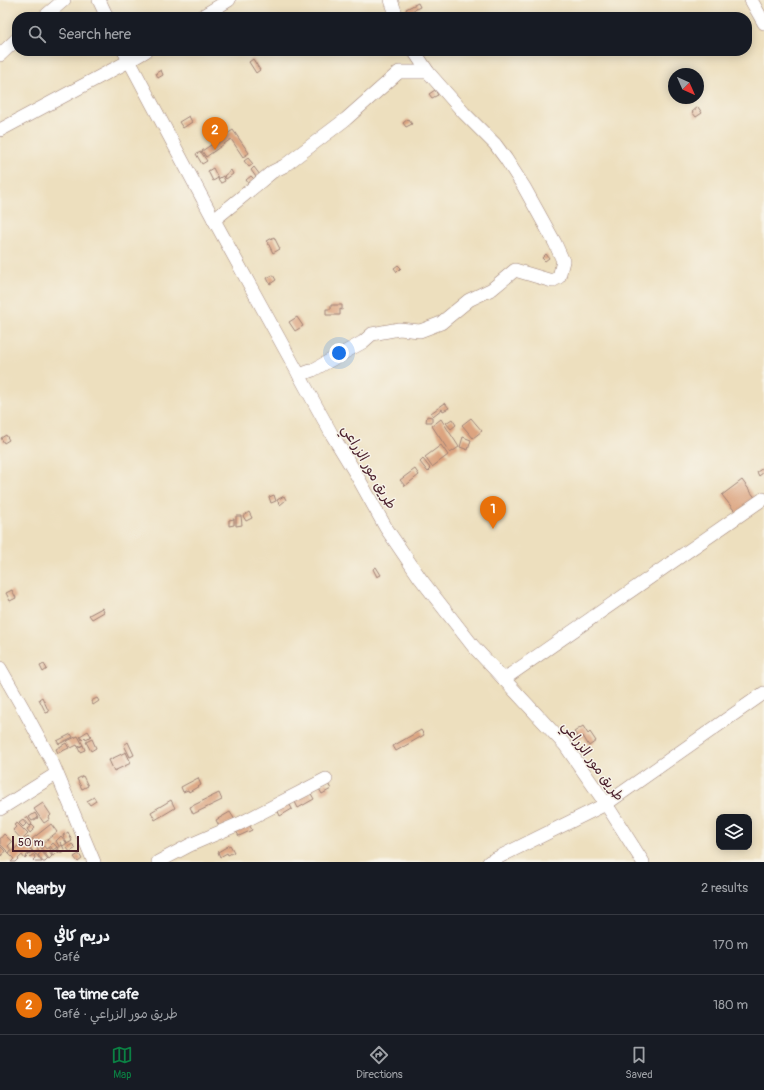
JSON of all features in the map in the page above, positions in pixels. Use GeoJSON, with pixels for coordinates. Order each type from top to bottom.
{"type":"FeatureCollection","features":[{"type":"Feature","properties":{"kind":"street"},"geometry":{"type":"LineString","coordinates":[[50,12],[64,0]]}},
{"type":"Feature","properties":{"kind":"street"},"geometry":{"type":"LineString","coordinates":[[99,0],[105,12]]}},
{"type":"Feature","properties":{"kind":"street"},"geometry":{"type":"LineString","coordinates":[[209,12],[229,0]]}},
{"type":"Feature","properties":{"kind":"street"},"geometry":{"type":"LineString","coordinates":[[391,0],[396,12]]}},
{"type":"Feature","properties":{"kind":"street"},"geometry":{"type":"LineString","coordinates":[[751,0],[764,23]]}},
{"type":"Feature","properties":{"kind":"street"},"geometry":{"type":"LineString","coordinates":[[0,55],[12,44]]}},
{"type":"Feature","properties":{"kind":"street"},"geometry":{"type":"LineString","coordinates":[[0,130],[126,56]]}},
{"type":"Feature","properties":{"kind":"street","name":"طريق مور الزراعي"},"geometry":{"type":"LineString","coordinates":[[126,56],[331,434],[356,474],[386,528],[420,578],[473,646],[565,745],[606,804],[643,862]]}},
{"type":"Feature","properties":{"kind":"street"},"geometry":{"type":"LineString","coordinates":[[299,375],[313,370],[364,342],[372,334],[399,329],[420,331],[441,323],[469,300],[492,289],[515,270],[552,281],[559,277],[563,261],[555,243],[528,194],[506,159],[495,144],[464,113],[428,72],[417,56]]}},
{"type":"Feature","properties":{"kind":"street"},"geometry":{"type":"LineString","coordinates":[[214,220],[272,172],[284,166],[346,119],[398,72],[428,72]]}},
{"type":"Feature","properties":{"kind":"street"},"geometry":{"type":"LineString","coordinates":[[504,679],[763,499]]}},
{"type":"Feature","properties":{"kind":"street"},"geometry":{"type":"LineString","coordinates":[[0,668],[53,764],[93,861]]}},
{"type":"Feature","properties":{"kind":"street"},"geometry":{"type":"LineString","coordinates":[[488,862],[606,804],[764,693]]}},
{"type":"Feature","properties":{"kind":"street"},"geometry":{"type":"LineString","coordinates":[[0,809],[56,774]]}},
{"type":"Feature","properties":{"kind":"street"},"geometry":{"type":"LineString","coordinates":[[158,862],[190,845],[241,823],[326,779]]}},
{"type":"Feature","properties":{"kind":"building"},"geometry":{"type":"Polygon","coordinates":[[[418,3],[420,7],[410,12],[408,12],[406,9],[418,3]]]}},
{"type":"Feature","properties":{"kind":"building"},"geometry":{"type":"Polygon","coordinates":[[[253,59],[260,70],[256,73],[249,62],[253,59]]]}},
{"type":"Feature","properties":{"kind":"building"},"geometry":{"type":"Polygon","coordinates":[[[161,70],[163,75],[158,78],[156,73],[161,70]]]}},
{"type":"Feature","properties":{"kind":"building"},"geometry":{"type":"Polygon","coordinates":[[[435,90],[438,95],[432,98],[429,94],[435,90]]]}},
{"type":"Feature","properties":{"kind":"building"},"geometry":{"type":"Polygon","coordinates":[[[698,107],[702,113],[696,117],[692,112],[698,107]]]}},
{"type":"Feature","properties":{"kind":"building"},"geometry":{"type":"Polygon","coordinates":[[[189,116],[192,122],[183,128],[179,122],[189,116]]]}},
{"type":"Feature","properties":{"kind":"building"},"geometry":{"type":"Polygon","coordinates":[[[408,119],[412,124],[406,127],[403,123],[408,119]]]}},
{"type":"Feature","properties":{"kind":"building"},"geometry":{"type":"Polygon","coordinates":[[[233,130],[249,153],[243,157],[231,139],[206,157],[202,151],[233,130]]]}},
{"type":"Feature","properties":{"kind":"building"},"geometry":{"type":"Polygon","coordinates":[[[201,152],[207,161],[202,164],[196,154],[201,152]]]}},
{"type":"Feature","properties":{"kind":"building"},"geometry":{"type":"Polygon","coordinates":[[[248,158],[253,164],[249,167],[244,161],[248,158]]]}},
{"type":"Feature","properties":{"kind":"building"},"geometry":{"type":"Polygon","coordinates":[[[254,167],[260,175],[256,177],[251,170],[254,167]]]}},
{"type":"Feature","properties":{"kind":"building"},"geometry":{"type":"Polygon","coordinates":[[[213,168],[218,178],[213,181],[208,171],[213,168]]]}},
{"type":"Feature","properties":{"kind":"building"},"geometry":{"type":"Polygon","coordinates":[[[231,170],[233,174],[226,179],[224,176],[231,170]]]}},
{"type":"Feature","properties":{"kind":"building"},"geometry":{"type":"Polygon","coordinates":[[[223,176],[225,181],[221,183],[218,179],[223,176]]]}},
{"type":"Feature","properties":{"kind":"building"},"geometry":{"type":"Polygon","coordinates":[[[251,176],[254,179],[249,184],[246,180],[251,176]]]}},
{"type":"Feature","properties":{"kind":"building"},"geometry":{"type":"Polygon","coordinates":[[[274,237],[280,249],[273,253],[267,241],[274,237]]]}},
{"type":"Feature","properties":{"kind":"building"},"geometry":{"type":"Polygon","coordinates":[[[546,254],[549,258],[545,261],[542,258],[546,254]]]}},
{"type":"Feature","properties":{"kind":"building"},"geometry":{"type":"Polygon","coordinates":[[[398,265],[401,268],[397,272],[394,268],[398,265]]]}},
{"type":"Feature","properties":{"kind":"building"},"geometry":{"type":"Polygon","coordinates":[[[273,275],[276,280],[270,284],[267,278],[273,275]]]}},
{"type":"Feature","properties":{"kind":"building"},"geometry":{"type":"Polygon","coordinates":[[[331,305],[342,305],[340,315],[326,315],[326,309],[331,309],[331,305]]]}},
{"type":"Feature","properties":{"kind":"building"},"geometry":{"type":"Polygon","coordinates":[[[297,317],[303,326],[295,331],[289,322],[297,317]]]}},
{"type":"Feature","properties":{"kind":"building"},"geometry":{"type":"Polygon","coordinates":[[[445,403],[449,408],[443,411],[442,409],[433,416],[431,413],[445,403]]]}},
{"type":"Feature","properties":{"kind":"building"},"geometry":{"type":"Polygon","coordinates":[[[427,416],[432,417],[432,422],[426,422],[427,416]]]}},
{"type":"Feature","properties":{"kind":"building"},"geometry":{"type":"Polygon","coordinates":[[[471,418],[482,431],[473,438],[462,425],[471,418]]]}},
{"type":"Feature","properties":{"kind":"building"},"geometry":{"type":"Polygon","coordinates":[[[441,419],[459,447],[450,453],[432,426],[441,419]]]}},
{"type":"Feature","properties":{"kind":"building"},"geometry":{"type":"Polygon","coordinates":[[[452,419],[456,425],[451,429],[446,423],[452,419]]]}},
{"type":"Feature","properties":{"kind":"building"},"geometry":{"type":"Polygon","coordinates":[[[6,435],[9,440],[4,443],[1,438],[6,435]]]}},
{"type":"Feature","properties":{"kind":"building"},"geometry":{"type":"Polygon","coordinates":[[[463,437],[471,440],[468,450],[460,447],[463,437]]]}},
{"type":"Feature","properties":{"kind":"building"},"geometry":{"type":"Polygon","coordinates":[[[441,445],[448,455],[432,467],[425,457],[441,445]]]}},
{"type":"Feature","properties":{"kind":"building"},"geometry":{"type":"Polygon","coordinates":[[[423,459],[430,468],[428,472],[420,462],[423,459]]]}},
{"type":"Feature","properties":{"kind":"building"},"geometry":{"type":"Polygon","coordinates":[[[763,468],[764,472],[759,476],[757,472],[763,468]]]}},
{"type":"Feature","properties":{"kind":"building"},"geometry":{"type":"Polygon","coordinates":[[[415,469],[419,475],[405,486],[400,480],[415,469]]]}},
{"type":"Feature","properties":{"kind":"building"},"geometry":{"type":"Polygon","coordinates":[[[742,480],[756,499],[737,514],[722,495],[742,480]]]}},
{"type":"Feature","properties":{"kind":"building"},"geometry":{"type":"Polygon","coordinates":[[[274,495],[276,501],[271,503],[269,497],[274,495]]]}},
{"type":"Feature","properties":{"kind":"building"},"geometry":{"type":"Polygon","coordinates":[[[284,496],[286,500],[280,505],[277,500],[284,496]]]}},
{"type":"Feature","properties":{"kind":"building"},"geometry":{"type":"Polygon","coordinates":[[[249,512],[252,518],[246,521],[243,516],[249,512]]]}},
{"type":"Feature","properties":{"kind":"building"},"geometry":{"type":"Polygon","coordinates":[[[236,516],[241,516],[242,525],[236,526],[236,516]]]}},
{"type":"Feature","properties":{"kind":"building"},"geometry":{"type":"Polygon","coordinates":[[[234,519],[234,525],[229,526],[229,520],[234,519]]]}},
{"type":"Feature","properties":{"kind":"building"},"geometry":{"type":"Polygon","coordinates":[[[376,567],[381,575],[377,577],[373,569],[376,567]]]}},
{"type":"Feature","properties":{"kind":"building"},"geometry":{"type":"Polygon","coordinates":[[[12,590],[16,598],[10,601],[6,593],[12,590]]]}},
{"type":"Feature","properties":{"kind":"building"},"geometry":{"type":"Polygon","coordinates":[[[102,608],[104,612],[92,619],[89,615],[102,608]]]}},
{"type":"Feature","properties":{"kind":"building"},"geometry":{"type":"Polygon","coordinates":[[[44,664],[47,669],[43,672],[40,666],[44,664]]]}},
{"type":"Feature","properties":{"kind":"building"},"geometry":{"type":"Polygon","coordinates":[[[42,697],[49,712],[46,713],[39,699],[42,697]]]}},
{"type":"Feature","properties":{"kind":"building"},"geometry":{"type":"Polygon","coordinates":[[[97,698],[99,701],[93,705],[91,701],[97,698]]]}},
{"type":"Feature","properties":{"kind":"building"},"geometry":{"type":"Polygon","coordinates":[[[583,726],[588,734],[590,732],[596,741],[589,746],[583,736],[579,739],[574,732],[583,726]]]}},
{"type":"Feature","properties":{"kind":"building"},"geometry":{"type":"Polygon","coordinates":[[[421,730],[424,735],[396,751],[393,746],[421,730]]]}},
{"type":"Feature","properties":{"kind":"building"},"geometry":{"type":"Polygon","coordinates":[[[88,731],[91,736],[86,739],[85,737],[82,740],[80,736],[88,731]]]}},
{"type":"Feature","properties":{"kind":"building"},"geometry":{"type":"Polygon","coordinates":[[[71,734],[73,737],[59,744],[57,741],[71,734]]]}},
{"type":"Feature","properties":{"kind":"building"},"geometry":{"type":"Polygon","coordinates":[[[78,736],[83,745],[78,747],[77,745],[71,748],[67,741],[78,736]]]}},
{"type":"Feature","properties":{"kind":"building"},"geometry":{"type":"Polygon","coordinates":[[[92,739],[96,748],[91,751],[86,742],[92,739]]]}},
{"type":"Feature","properties":{"kind":"building"},"geometry":{"type":"Polygon","coordinates":[[[128,742],[134,755],[130,757],[124,745],[128,742]]]}},
{"type":"Feature","properties":{"kind":"building"},"geometry":{"type":"Polygon","coordinates":[[[66,743],[69,748],[58,753],[56,749],[66,743]]]}},
{"type":"Feature","properties":{"kind":"building"},"geometry":{"type":"Polygon","coordinates":[[[83,745],[85,750],[80,752],[78,748],[83,745]]]}},
{"type":"Feature","properties":{"kind":"building"},"geometry":{"type":"Polygon","coordinates":[[[126,752],[131,763],[114,771],[109,760],[126,752]]]}},
{"type":"Feature","properties":{"kind":"building"},"geometry":{"type":"Polygon","coordinates":[[[83,776],[88,786],[82,789],[77,779],[83,776]]]}},
{"type":"Feature","properties":{"kind":"building"},"geometry":{"type":"Polygon","coordinates":[[[198,778],[201,785],[189,792],[188,790],[183,792],[181,787],[198,778]]]}},
{"type":"Feature","properties":{"kind":"building"},"geometry":{"type":"Polygon","coordinates":[[[327,782],[331,789],[322,794],[318,787],[327,782]]]}},
{"type":"Feature","properties":{"kind":"building"},"geometry":{"type":"Polygon","coordinates":[[[310,792],[314,799],[298,808],[294,800],[310,792]]]}},
{"type":"Feature","properties":{"kind":"building"},"geometry":{"type":"Polygon","coordinates":[[[219,793],[222,800],[193,814],[190,807],[219,793]]]}},
{"type":"Feature","properties":{"kind":"building"},"geometry":{"type":"Polygon","coordinates":[[[94,797],[96,801],[90,805],[87,801],[94,797]]]}},
{"type":"Feature","properties":{"kind":"building"},"geometry":{"type":"Polygon","coordinates":[[[171,800],[175,808],[155,820],[151,812],[171,800]]]}},
{"type":"Feature","properties":{"kind":"building"},"geometry":{"type":"Polygon","coordinates":[[[43,803],[51,815],[49,817],[50,819],[44,823],[34,809],[43,803]]]}},
{"type":"Feature","properties":{"kind":"building"},"geometry":{"type":"Polygon","coordinates":[[[289,803],[292,809],[280,816],[277,809],[289,803]]]}},
{"type":"Feature","properties":{"kind":"building"},"geometry":{"type":"Polygon","coordinates":[[[230,812],[235,820],[220,828],[216,820],[230,812]]]}},
{"type":"Feature","properties":{"kind":"building"},"geometry":{"type":"Polygon","coordinates":[[[35,813],[38,818],[32,821],[29,817],[35,813]]]}},
{"type":"Feature","properties":{"kind":"building"},"geometry":{"type":"Polygon","coordinates":[[[27,817],[32,824],[30,826],[24,819],[27,817]]]}},
{"type":"Feature","properties":{"kind":"building"},"geometry":{"type":"Polygon","coordinates":[[[23,820],[26,824],[23,827],[19,823],[23,820]]]}},
{"type":"Feature","properties":{"kind":"building"},"geometry":{"type":"Polygon","coordinates":[[[17,823],[28,834],[22,840],[13,830],[16,827],[14,825],[17,823]]]}},
{"type":"Feature","properties":{"kind":"building"},"geometry":{"type":"Polygon","coordinates":[[[51,824],[57,832],[38,847],[32,839],[51,824]]]}},
{"type":"Feature","properties":{"kind":"building"},"geometry":{"type":"Polygon","coordinates":[[[249,824],[252,830],[239,836],[236,831],[249,824]]]}},
{"type":"Feature","properties":{"kind":"building"},"geometry":{"type":"Polygon","coordinates":[[[32,825],[35,828],[30,833],[27,829],[32,825]]]}},
{"type":"Feature","properties":{"kind":"building"},"geometry":{"type":"Polygon","coordinates":[[[68,832],[72,841],[67,844],[63,835],[68,832]]]}},
{"type":"Feature","properties":{"kind":"building"},"geometry":{"type":"Polygon","coordinates":[[[4,834],[12,842],[8,846],[11,850],[9,853],[0,844],[0,839],[4,834]]]}},
{"type":"Feature","properties":{"kind":"building"},"geometry":{"type":"Polygon","coordinates":[[[61,836],[67,843],[63,846],[60,842],[61,844],[59,846],[56,841],[61,836]]]}},
{"type":"Feature","properties":{"kind":"building"},"geometry":{"type":"Polygon","coordinates":[[[28,837],[31,841],[27,845],[24,841],[28,837]]]}},
{"type":"Feature","properties":{"kind":"building"},"geometry":{"type":"Polygon","coordinates":[[[24,843],[32,851],[26,856],[27,857],[25,859],[22,855],[15,862],[11,862],[14,859],[9,854],[24,843]]]}},
{"type":"Feature","properties":{"kind":"building"},"geometry":{"type":"Polygon","coordinates":[[[33,843],[39,850],[30,857],[28,855],[33,851],[29,846],[33,843]]]}},
{"type":"Feature","properties":{"kind":"building"},"geometry":{"type":"Polygon","coordinates":[[[53,843],[57,847],[53,850],[50,846],[53,843]]]}},
{"type":"Feature","properties":{"kind":"building"},"geometry":{"type":"Polygon","coordinates":[[[72,844],[76,848],[70,852],[67,848],[72,844]]]}},
{"type":"Feature","properties":{"kind":"building"},"geometry":{"type":"Polygon","coordinates":[[[62,845],[65,851],[61,854],[58,848],[62,845]]]}},
{"type":"Feature","properties":{"kind":"building"},"geometry":{"type":"Polygon","coordinates":[[[230,845],[234,852],[228,855],[227,853],[220,857],[218,852],[230,845]]]}},
{"type":"Feature","properties":{"kind":"building"},"geometry":{"type":"Polygon","coordinates":[[[0,846],[5,851],[1,856],[0,855],[0,846]]]}},
{"type":"Feature","properties":{"kind":"building"},"geometry":{"type":"Polygon","coordinates":[[[44,846],[46,849],[49,847],[51,850],[49,852],[52,856],[49,859],[41,848],[44,846]]]}},
{"type":"Feature","properties":{"kind":"building"},"geometry":{"type":"Polygon","coordinates":[[[57,849],[59,852],[53,856],[51,853],[57,849]]]}},
{"type":"Feature","properties":{"kind":"building"},"geometry":{"type":"Polygon","coordinates":[[[42,852],[48,859],[45,862],[43,862],[38,855],[42,852]]]}},
{"type":"Feature","properties":{"kind":"building"},"geometry":{"type":"Polygon","coordinates":[[[36,854],[42,862],[35,862],[33,860],[36,854]]]}},
{"type":"Feature","properties":{"kind":"building"},"geometry":{"type":"Polygon","coordinates":[[[79,854],[82,859],[78,862],[74,857],[79,854]]]}},
{"type":"Feature","properties":{"kind":"place","name":"Tea time cafe"},"geometry":{"type":"Point","coordinates":[215,150]}},
{"type":"Feature","properties":{"kind":"place","name":"دريم كافي"},"geometry":{"type":"Point","coordinates":[493,529]}}]}
